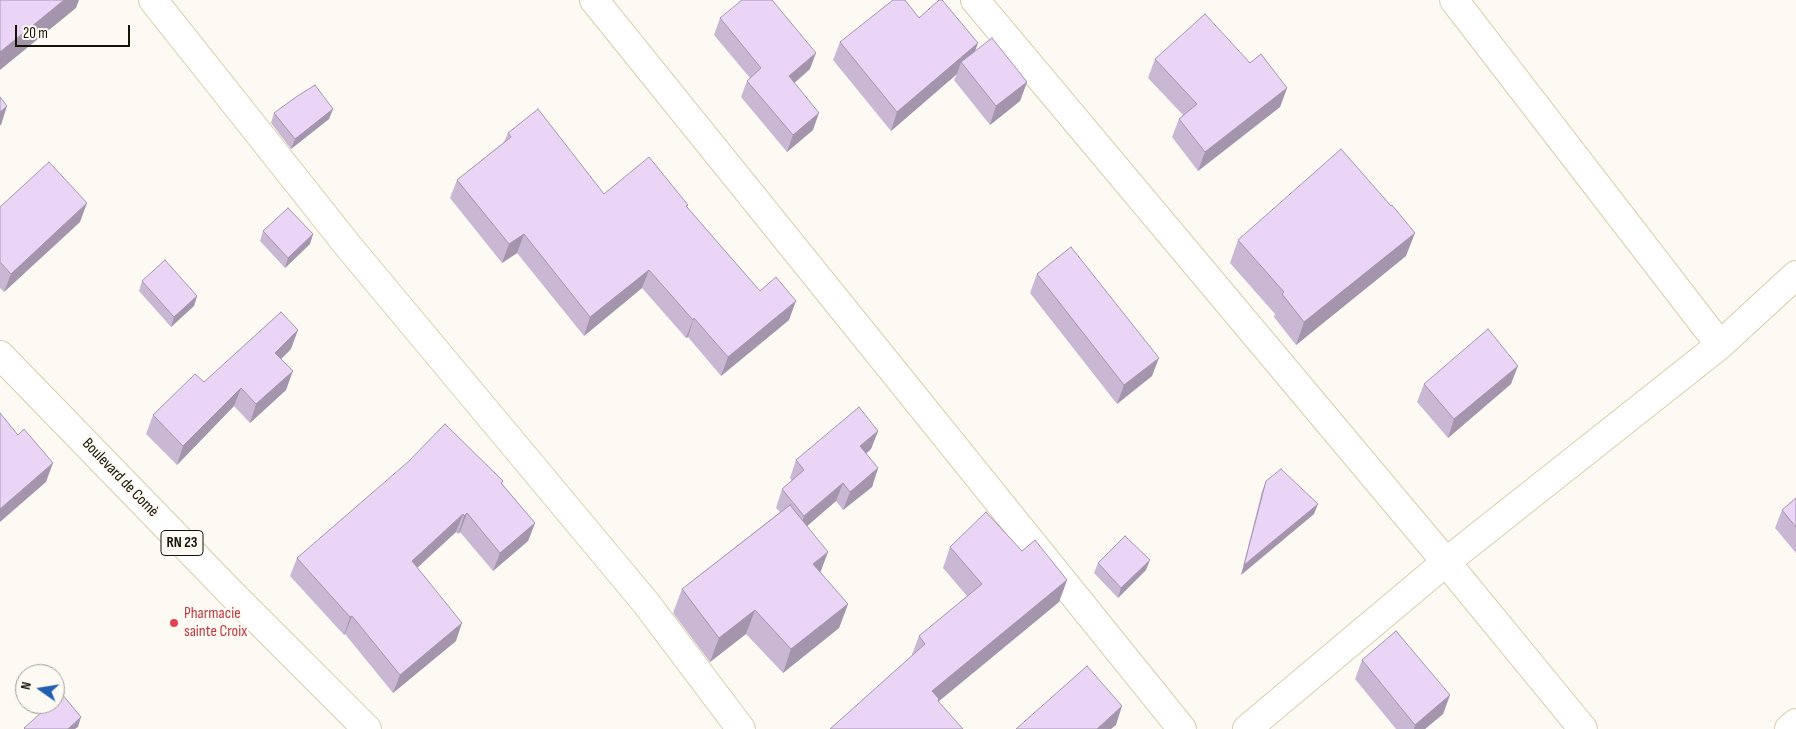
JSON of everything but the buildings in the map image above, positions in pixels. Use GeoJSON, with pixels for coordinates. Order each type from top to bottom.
{"type":"FeatureCollection","features":[{"type":"Feature","properties":{"kind":"street"},"geometry":{"type":"LineString","coordinates":[[153,0],[349,247],[646,603],[741,729]]}},
{"type":"Feature","properties":{"kind":"street"},"geometry":{"type":"LineString","coordinates":[[594,0],[1182,729]]}},
{"type":"Feature","properties":{"kind":"street"},"geometry":{"type":"LineString","coordinates":[[975,0],[1446,562],[1583,729]]}},
{"type":"Feature","properties":{"kind":"street"},"geometry":{"type":"LineString","coordinates":[[1454,0],[1720,345]]}},
{"type":"Feature","properties":{"kind":"street"},"geometry":{"type":"LineString","coordinates":[[1247,729],[1446,562],[1720,345],[1796,275]]}},
{"type":"Feature","properties":{"kind":"street","name":"Boulevard de Comè"},"geometry":{"type":"LineString","coordinates":[[0,355],[233,595],[367,729]]}},
{"type":"Feature","properties":{"kind":"street"},"geometry":{"type":"LineString","coordinates":[[1790,729],[1796,724]]}},
{"type":"Feature","properties":{"kind":"place","name":"Pharmacie sainte Croix"},"geometry":{"type":"Point","coordinates":[174,623]}}]}
